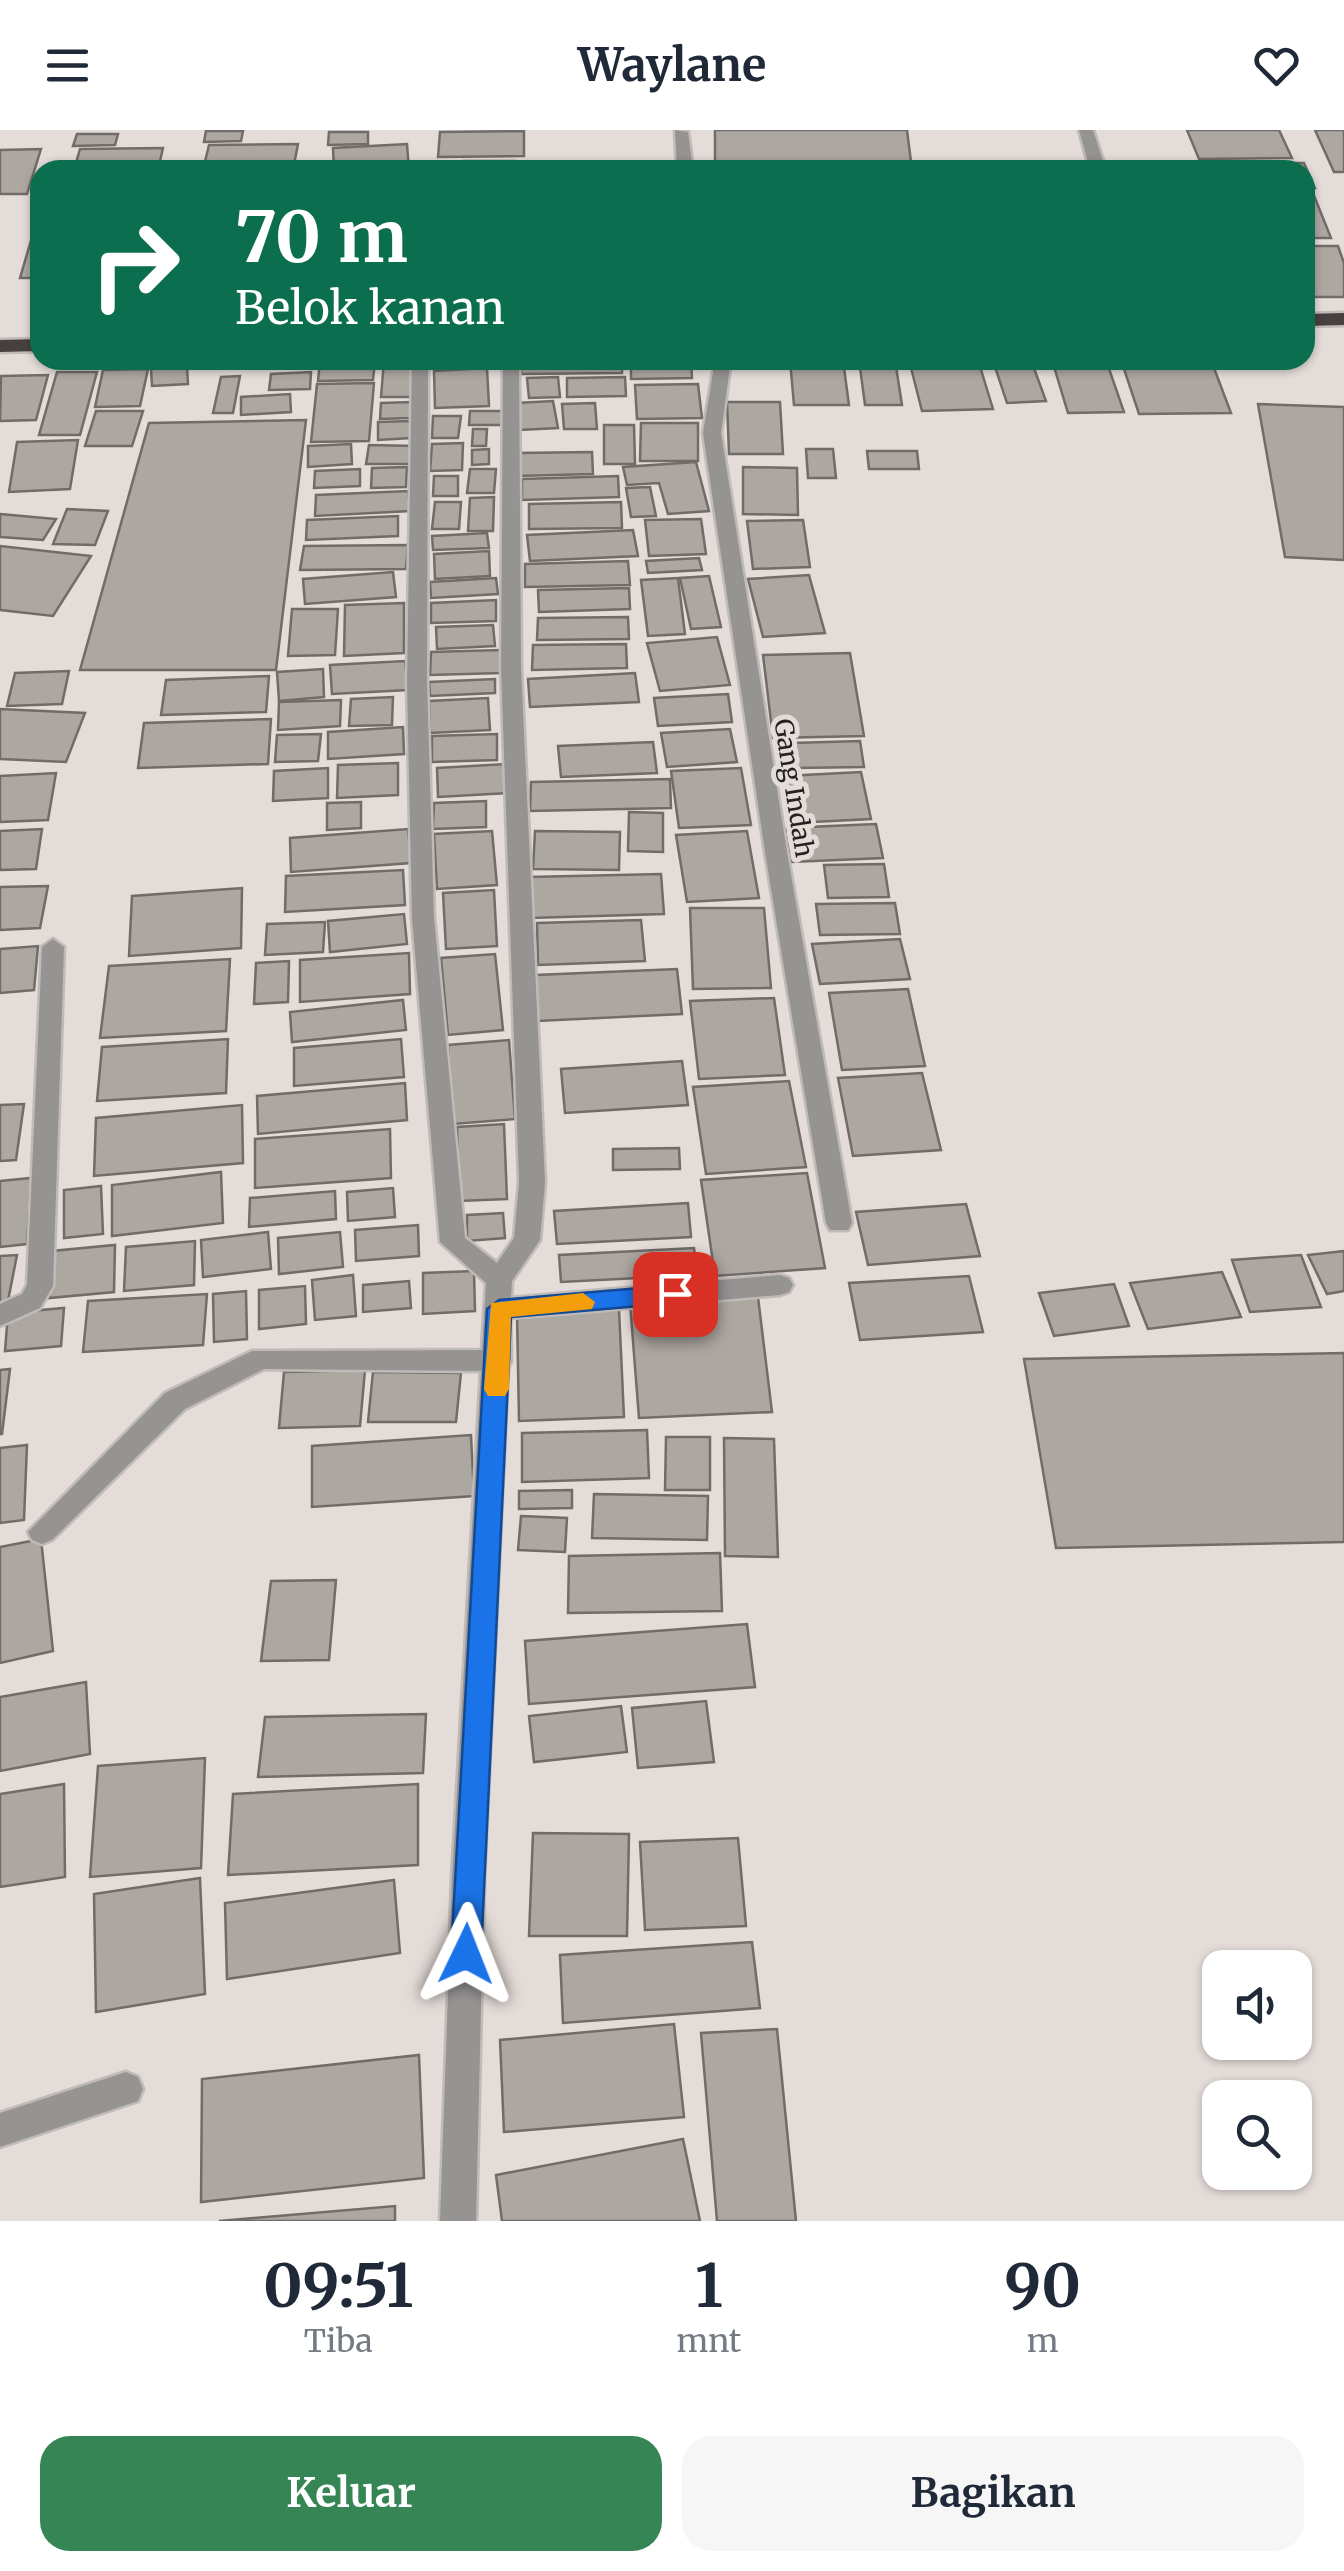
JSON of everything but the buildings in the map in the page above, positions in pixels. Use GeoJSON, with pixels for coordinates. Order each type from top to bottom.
{"type":"FeatureCollection","features":[{"type":"Feature","properties":{"kind":"highway"},"geometry":{"type":"LineString","coordinates":[[1315,320],[1344,319]]}},
{"type":"Feature","properties":{"kind":"highway"},"geometry":{"type":"LineString","coordinates":[[0,346],[30,345]]}},
{"type":"Feature","properties":{"kind":"street"},"geometry":{"type":"LineString","coordinates":[[1086,130],[1095,160]]}},
{"type":"Feature","properties":{"kind":"street"},"geometry":{"type":"LineString","coordinates":[[680,132],[684,160]]}},
{"type":"Feature","properties":{"kind":"street"},"geometry":{"type":"LineString","coordinates":[[420,370],[417,682],[423,918],[453,1242],[499,1294]]}},
{"type":"Feature","properties":{"kind":"street"},"geometry":{"type":"LineString","coordinates":[[458,2221],[468,1878],[499,1294],[527,1240],[532,1182],[511,658],[507,487],[510,370]]}},
{"type":"Feature","properties":{"kind":"street","name":"Gang Indah"},"geometry":{"type":"LineString","coordinates":[[722,370],[712,434],[776,852],[839,1223]]}},
{"type":"Feature","properties":{"kind":"street"},"geometry":{"type":"LineString","coordinates":[[0,1316],[31,1301],[40,1286],[54,947]]}},
{"type":"Feature","properties":{"kind":"street"},"geometry":{"type":"LineString","coordinates":[[499,1294],[780,1285]]}},
{"type":"Feature","properties":{"kind":"street"},"geometry":{"type":"LineString","coordinates":[[42,1532],[175,1401],[261,1358],[498,1360]]}},
{"type":"Feature","properties":{"kind":"street"},"geometry":{"type":"LineString","coordinates":[[0,2130],[126,2089]]}},
{"type":"Feature","properties":{"kind":"slow traffic"},"geometry":{"type":"LineString","coordinates":[[496,1389],[499,1309],[583,1302]]}},
{"type":"Feature","properties":{"kind":"route"},"geometry":{"type":"LineString","coordinates":[[466,1954],[499,1309],[675,1294]]}}]}
